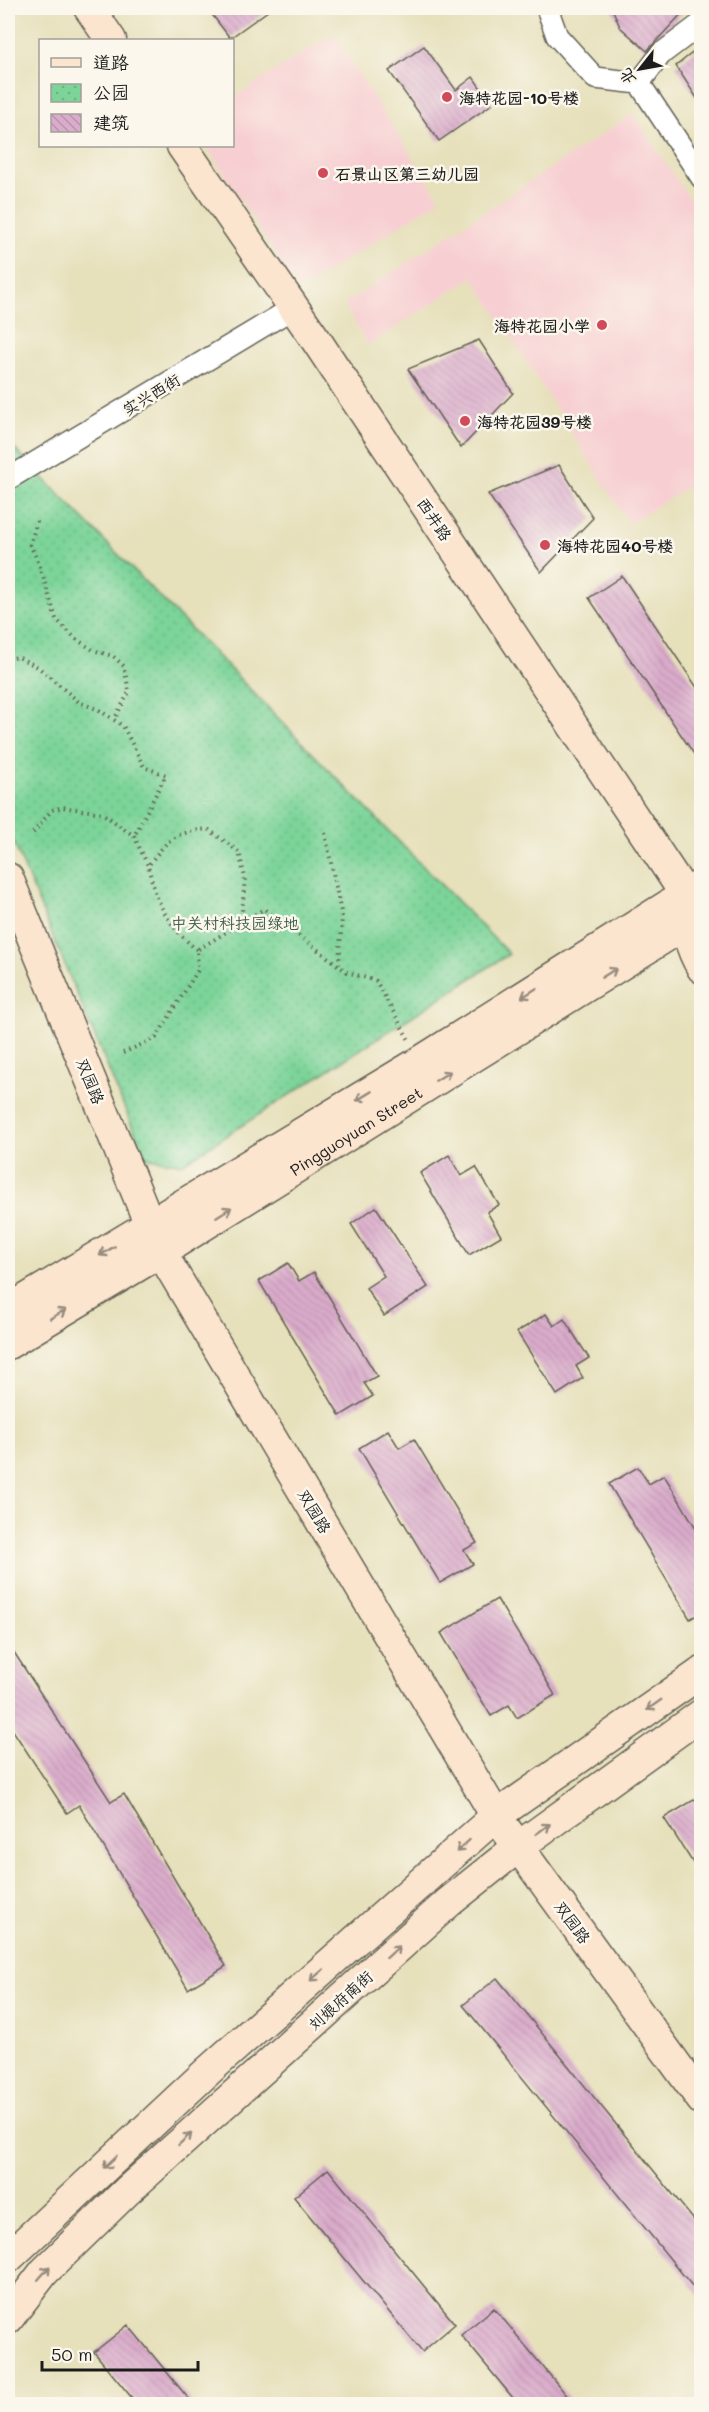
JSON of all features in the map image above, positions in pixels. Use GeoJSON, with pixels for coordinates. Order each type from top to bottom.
{"type":"FeatureCollection","features":[{"type":"Feature","properties":{"kind":"main road"},"geometry":{"type":"LineString","coordinates":[[89,8],[110,39]]}},
{"type":"Feature","properties":{"kind":"main road","name":"西井路"},"geometry":{"type":"LineString","coordinates":[[183,147],[695,904]]}},
{"type":"Feature","properties":{"kind":"main road","name":"双园路"},"geometry":{"type":"LineString","coordinates":[[8,878],[155,1238],[496,1816],[702,2100]]}},
{"type":"Feature","properties":{"kind":"main road"},"geometry":{"type":"LineString","coordinates":[[695,904],[693,954],[702,968]]}},
{"type":"Feature","properties":{"kind":"main road","name":"Pingguoyuan Street"},"geometry":{"type":"LineString","coordinates":[[8,1344],[155,1238],[421,1061],[695,904]]}},
{"type":"Feature","properties":{"kind":"main road","name":"Pingguoyuan Street"},"geometry":{"type":"LineString","coordinates":[[8,1310],[155,1238],[695,904]]}},
{"type":"Feature","properties":{"kind":"main road","name":"刘娘府南街"},"geometry":{"type":"LineString","coordinates":[[8,2258],[208,2071],[496,1816],[702,1672]]}},
{"type":"Feature","properties":{"kind":"main road","name":"刘娘府南街"},"geometry":{"type":"LineString","coordinates":[[8,2319],[44,2272],[127,2191],[449,1902],[518,1847],[702,1714]]}},
{"type":"Feature","properties":{"kind":"street"},"geometry":{"type":"LineString","coordinates":[[547,8],[557,36],[595,78],[639,83],[702,178]]}},
{"type":"Feature","properties":{"kind":"street"},"geometry":{"type":"LineString","coordinates":[[639,83],[661,54],[702,23]]}},
{"type":"Feature","properties":{"kind":"street","name":"实兴西街"},"geometry":{"type":"LineString","coordinates":[[8,479],[293,308]]}},
{"type":"Feature","properties":{"kind":"path"},"geometry":{"type":"LineString","coordinates":[[37,521],[30,545],[39,563],[56,619],[76,639],[93,650],[113,656],[124,666],[129,692],[114,720]]}},
{"type":"Feature","properties":{"kind":"path"},"geometry":{"type":"LineString","coordinates":[[8,659],[18,657],[38,667],[79,702],[99,710],[123,726],[144,767],[166,776],[134,836]]}},
{"type":"Feature","properties":{"kind":"path"},"geometry":{"type":"LineString","coordinates":[[33,833],[52,810],[62,807],[102,813],[134,836],[148,866],[155,895],[168,922],[197,950],[198,970],[156,1038],[123,1053]]}},
{"type":"Feature","properties":{"kind":"path"},"geometry":{"type":"LineString","coordinates":[[148,866],[164,844],[183,832],[208,829],[239,852],[245,878],[241,923]]}},
{"type":"Feature","properties":{"kind":"path"},"geometry":{"type":"LineString","coordinates":[[325,833],[342,916],[338,965]]}},
{"type":"Feature","properties":{"kind":"path"},"geometry":{"type":"LineString","coordinates":[[197,950],[264,909],[347,972],[376,981],[421,1061]]}},
{"type":"Feature","properties":{"kind":"shaded area","name":"石景山区第三幼儿园"},"geometry":{"type":"Polygon","coordinates":[[[333,34],[440,200],[299,290],[207,147],[234,147],[234,97],[333,34]]]}},
{"type":"Feature","properties":{"kind":"shaded area","name":"海特花园小学"},"geometry":{"type":"Polygon","coordinates":[[[633,114],[701,216],[702,478],[629,523],[473,277],[368,345],[344,304],[633,114]]]}},
{"type":"Feature","properties":{"kind":"green space","name":"中关村科技园绿地"},"geometry":{"type":"Polygon","coordinates":[[[8,442],[509,954],[182,1164],[145,1157],[8,829],[8,442]]]}},
{"type":"Feature","properties":{"kind":"building"},"geometry":{"type":"Polygon","coordinates":[[[207,8],[272,8],[230,38],[207,8]]]}},
{"type":"Feature","properties":{"kind":"building"},"geometry":{"type":"Polygon","coordinates":[[[612,8],[687,8],[647,51],[620,27],[612,8]]]}},
{"type":"Feature","properties":{"kind":"building"},"geometry":{"type":"Polygon","coordinates":[[[702,45],[702,106],[676,66],[702,45]]]}},
{"type":"Feature","properties":{"kind":"building","name":"海特花园-10号楼"},"geometry":{"type":"Polygon","coordinates":[[[424,46],[456,90],[473,77],[492,104],[439,141],[389,71],[424,46]]]}},
{"type":"Feature","properties":{"kind":"building","name":"海特花园39号楼"},"geometry":{"type":"Polygon","coordinates":[[[479,340],[513,393],[461,448],[408,369],[479,340]]]}},
{"type":"Feature","properties":{"kind":"building","name":"海特花园40号楼"},"geometry":{"type":"Polygon","coordinates":[[[559,465],[593,518],[541,572],[488,494],[559,465]]]}},
{"type":"Feature","properties":{"kind":"building"},"geometry":{"type":"Polygon","coordinates":[[[622,576],[702,695],[702,766],[589,598],[622,576]]]}},
{"type":"Feature","properties":{"kind":"building"},"geometry":{"type":"Polygon","coordinates":[[[449,1155],[461,1176],[476,1167],[499,1205],[487,1212],[501,1236],[469,1255],[420,1173],[449,1155]]]}},
{"type":"Feature","properties":{"kind":"building"},"geometry":{"type":"Polygon","coordinates":[[[376,1207],[428,1287],[384,1316],[366,1288],[384,1276],[351,1224],[376,1207]]]}},
{"type":"Feature","properties":{"kind":"building"},"geometry":{"type":"Polygon","coordinates":[[[288,1263],[299,1281],[314,1272],[377,1376],[364,1383],[373,1396],[340,1416],[259,1281],[288,1263]]]}},
{"type":"Feature","properties":{"kind":"building"},"geometry":{"type":"Polygon","coordinates":[[[546,1314],[554,1326],[564,1319],[589,1358],[576,1366],[583,1378],[557,1395],[517,1332],[546,1314]]]}},
{"type":"Feature","properties":{"kind":"building"},"geometry":{"type":"Polygon","coordinates":[[[388,1430],[399,1448],[414,1439],[477,1543],[464,1550],[473,1564],[440,1583],[359,1448],[388,1430]]]}},
{"type":"Feature","properties":{"kind":"building"},"geometry":{"type":"Polygon","coordinates":[[[638,1467],[649,1484],[664,1475],[702,1538],[702,1612],[690,1619],[609,1484],[638,1467]]]}},
{"type":"Feature","properties":{"kind":"building"},"geometry":{"type":"Polygon","coordinates":[[[497,1599],[555,1695],[517,1718],[509,1705],[491,1716],[441,1633],[497,1599]]]}},
{"type":"Feature","properties":{"kind":"building"},"geometry":{"type":"Polygon","coordinates":[[[8,1643],[111,1802],[124,1794],[226,1966],[188,1989],[79,1805],[67,1813],[8,1723],[8,1643]]]}},
{"type":"Feature","properties":{"kind":"building"},"geometry":{"type":"Polygon","coordinates":[[[702,1795],[702,1877],[664,1818],[702,1795]]]}},
{"type":"Feature","properties":{"kind":"building"},"geometry":{"type":"Polygon","coordinates":[[[497,1978],[702,2230],[702,2298],[463,2005],[497,1978]]]}},
{"type":"Feature","properties":{"kind":"building"},"geometry":{"type":"Polygon","coordinates":[[[328,2169],[455,2324],[422,2352],[294,2197],[328,2169]]]}},
{"type":"Feature","properties":{"kind":"building"},"geometry":{"type":"Polygon","coordinates":[[[494,2308],[574,2404],[518,2404],[461,2335],[494,2308]]]}},
{"type":"Feature","properties":{"kind":"building"},"geometry":{"type":"Polygon","coordinates":[[[128,2325],[193,2404],[137,2404],[94,2352],[128,2325]]]}},
{"type":"Feature","properties":{"kind":"place","name":"海特花园-10号楼"},"geometry":{"type":"Point","coordinates":[447,97]}},
{"type":"Feature","properties":{"kind":"place","name":"石景山区第三幼儿园"},"geometry":{"type":"Point","coordinates":[323,173]}},
{"type":"Feature","properties":{"kind":"place","name":"海特花园小学"},"geometry":{"type":"Point","coordinates":[602,325]}},
{"type":"Feature","properties":{"kind":"place","name":"海特花园39号楼"},"geometry":{"type":"Point","coordinates":[465,421]}},
{"type":"Feature","properties":{"kind":"place","name":"海特花园40号楼"},"geometry":{"type":"Point","coordinates":[545,545]}}]}
